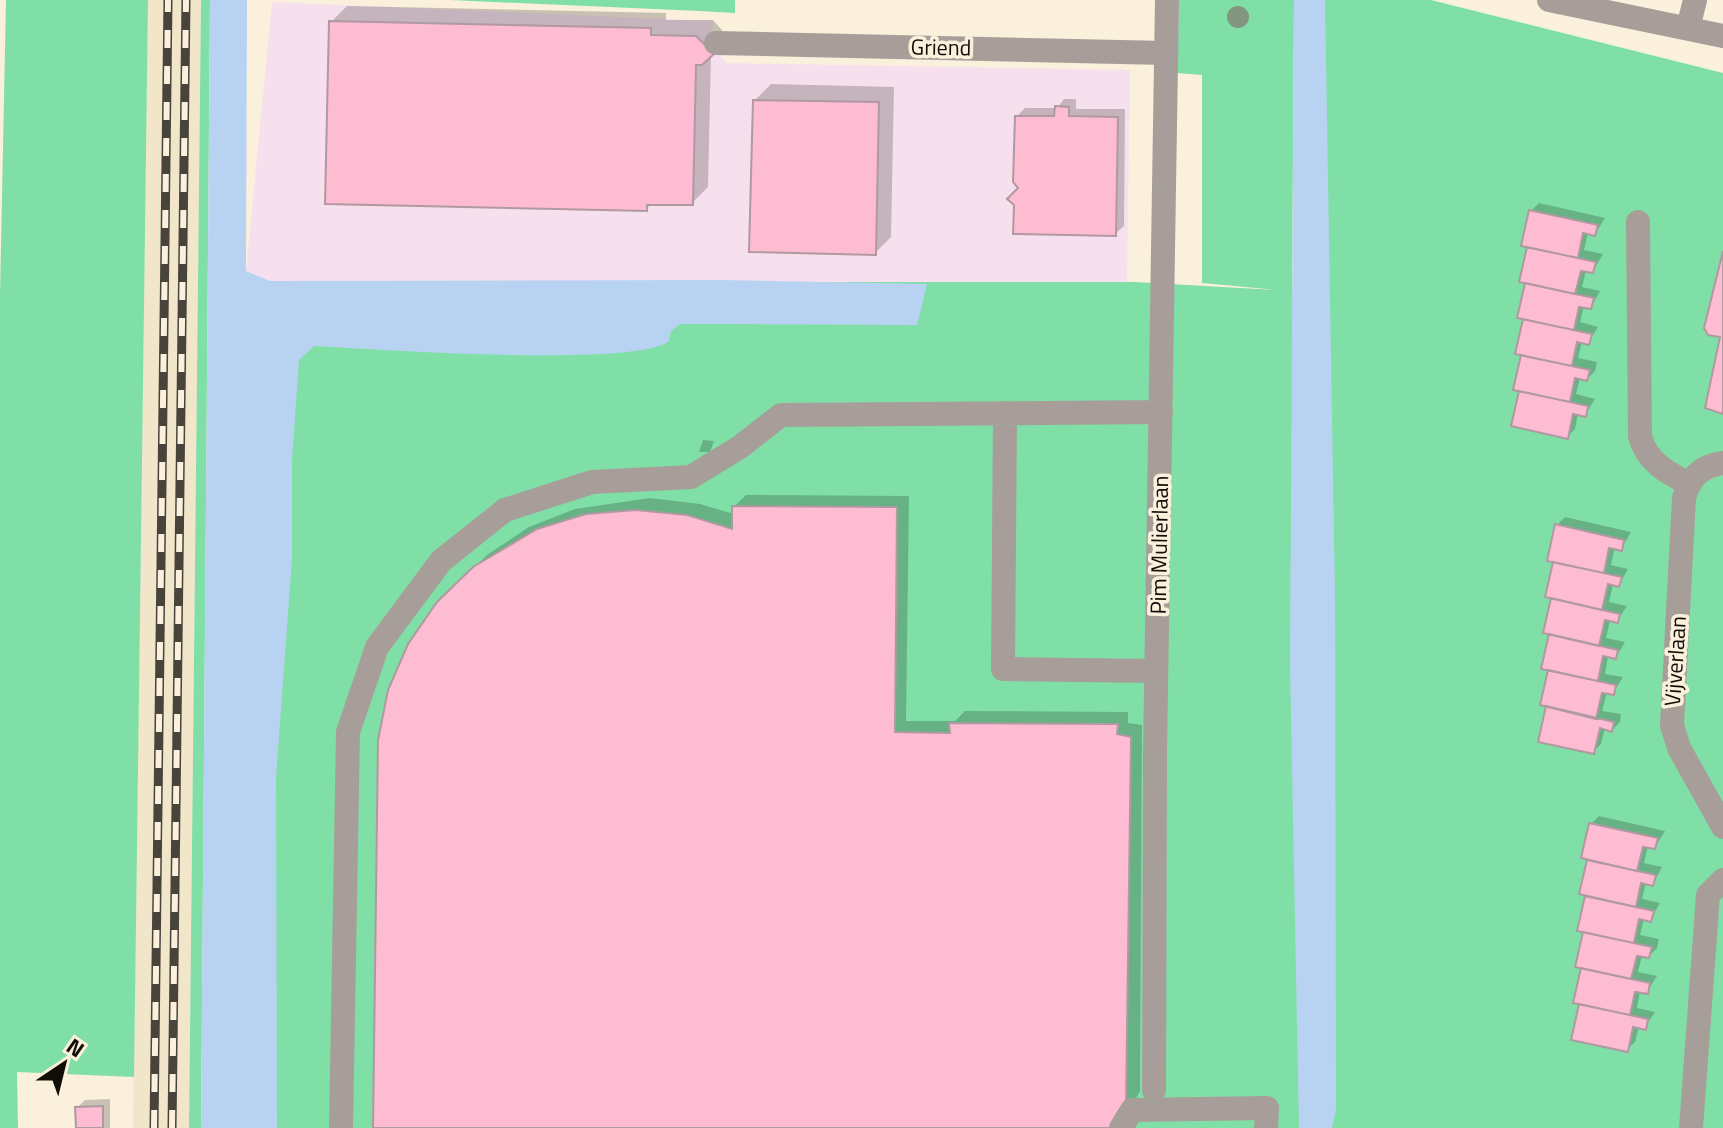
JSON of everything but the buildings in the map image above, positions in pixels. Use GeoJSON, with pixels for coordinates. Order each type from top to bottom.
{"type":"FeatureCollection","features":[{"type":"Feature","properties":{"kind":"street","name":"Pim Mulierlaan"},"geometry":{"type":"LineString","coordinates":[[1154,1090],[1156,671],[1167,0]]}},
{"type":"Feature","properties":{"kind":"street"},"geometry":{"type":"LineString","coordinates":[[1549,0],[1723,36]]}},
{"type":"Feature","properties":{"kind":"street"},"geometry":{"type":"LineString","coordinates":[[1688,28],[1695,0]]}},
{"type":"Feature","properties":{"kind":"street","name":"Griend"},"geometry":{"type":"LineString","coordinates":[[716,43],[1166,53]]}},
{"type":"Feature","properties":{"kind":"street"},"geometry":{"type":"LineString","coordinates":[[1638,222],[1640,436],[1645,450],[1660,467],[1688,483],[1710,465],[1723,463]]}},
{"type":"Feature","properties":{"kind":"street"},"geometry":{"type":"LineString","coordinates":[[341,1128],[348,732],[377,647],[441,561],[505,510],[592,482],[691,477],[740,447],[781,415],[1161,412]]}},
{"type":"Feature","properties":{"kind":"street"},"geometry":{"type":"LineString","coordinates":[[1005,413],[1003,669],[1156,671]]}},
{"type":"Feature","properties":{"kind":"street","name":"Vijverlaan"},"geometry":{"type":"LineString","coordinates":[[1688,483],[1684,498],[1672,725],[1679,748],[1723,827]]}},
{"type":"Feature","properties":{"kind":"street"},"geometry":{"type":"LineString","coordinates":[[1691,1128],[1708,895],[1723,880]]}},
{"type":"Feature","properties":{"kind":"street"},"geometry":{"type":"LineString","coordinates":[[1121,1128],[1132,1110],[1267,1108],[1266,1128]]}},
{"type":"Feature","properties":{"kind":"shaded area"},"geometry":{"type":"Polygon","coordinates":[[[148,0],[201,0],[189,1128],[133,1128],[148,0]]]}},
{"type":"Feature","properties":{"kind":"shaded area"},"geometry":{"type":"Polygon","coordinates":[[[272,2],[713,21],[710,43],[727,63],[1130,70],[1127,283],[271,282],[246,271],[272,2]]]}},
{"type":"Feature","properties":{"kind":"green space"},"geometry":{"type":"Polygon","coordinates":[[[6,0],[148,0],[134,1077],[17,1072],[18,1128],[0,1128],[0,295],[6,0]]]}},
{"type":"Feature","properties":{"kind":"green space"},"geometry":{"type":"Polygon","coordinates":[[[201,0],[210,0],[201,1128],[189,1128],[201,0]]]}},
{"type":"Feature","properties":{"kind":"green space"},"geometry":{"type":"Polygon","coordinates":[[[450,0],[735,0],[735,13],[699,11],[450,0]]]}},
{"type":"Feature","properties":{"kind":"green space"},"geometry":{"type":"Polygon","coordinates":[[[1179,0],[1294,0],[1292,290],[1300,291],[1299,1128],[250,1128],[246,272],[271,282],[1134,282],[1276,290],[1202,283],[1202,75],[1177,73],[1179,0]]]}},
{"type":"Feature","properties":{"kind":"green space"},"geometry":{"type":"Polygon","coordinates":[[[1317,0],[1431,0],[1723,73],[1723,1128],[1320,1128],[1317,0]]]}},
{"type":"Feature","properties":{"kind":"water"},"geometry":{"type":"Polygon","coordinates":[[[210,0],[247,0],[246,271],[270,281],[721,280],[927,284],[917,325],[680,324],[671,331],[669,341],[647,349],[608,354],[500,355],[314,346],[299,360],[292,460],[292,558],[276,778],[277,1128],[201,1128],[210,0]]]}},
{"type":"Feature","properties":{"kind":"water"},"geometry":{"type":"Polygon","coordinates":[[[1294,0],[1325,0],[1335,597],[1336,1109],[1332,1128],[1299,1128],[1290,664],[1294,0]]]}},
{"type":"Feature","properties":{"kind":"railway"},"geometry":{"type":"LineString","coordinates":[[154,1128],[168,0]]}},
{"type":"Feature","properties":{"kind":"railway"},"geometry":{"type":"LineString","coordinates":[[172,1128],[186,0]]}}]}
